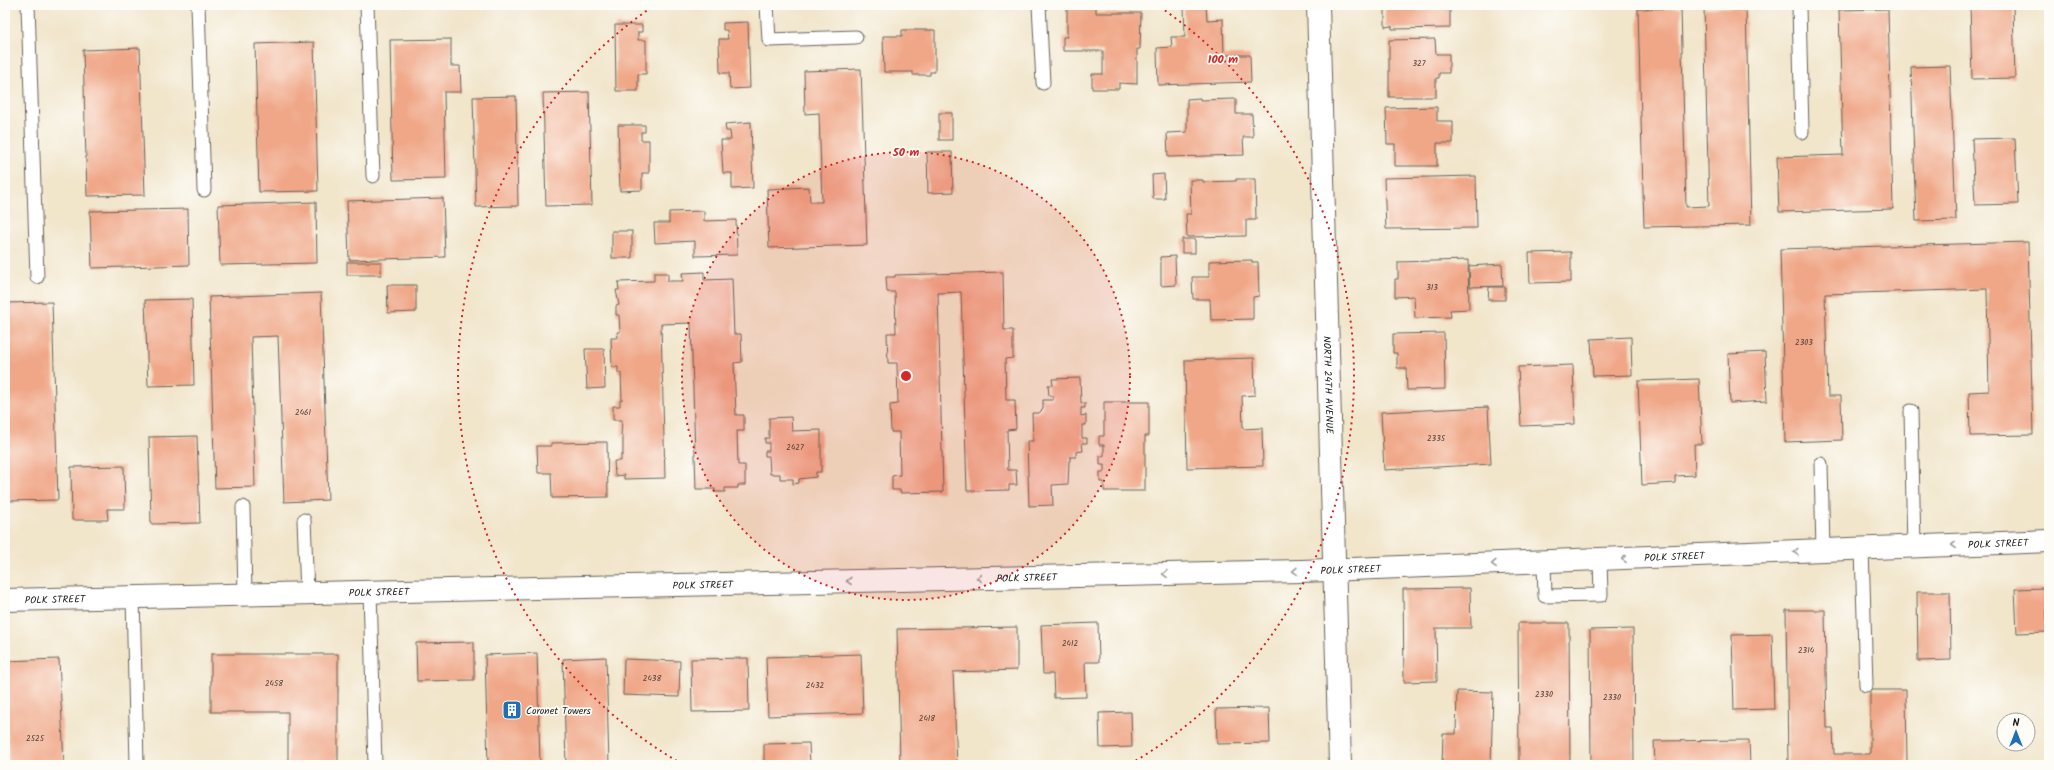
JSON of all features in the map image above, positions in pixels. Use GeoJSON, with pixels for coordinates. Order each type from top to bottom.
{"type":"FeatureCollection","features":[{"type":"Feature","properties":{"kind":"main road","name":"NORTH 24TH AVENUE"},"geometry":{"type":"LineString","coordinates":[[1318,5],[1340,765]]}},
{"type":"Feature","properties":{"kind":"main road","name":"POLK STREET"},"geometry":{"type":"LineString","coordinates":[[5,600],[1334,570],[2049,541]]}},
{"type":"Feature","properties":{"kind":"lane"},"geometry":{"type":"LineString","coordinates":[[28,5],[37,277]]}},
{"type":"Feature","properties":{"kind":"lane"},"geometry":{"type":"LineString","coordinates":[[198,5],[204,190]]}},
{"type":"Feature","properties":{"kind":"lane"},"geometry":{"type":"LineString","coordinates":[[367,5],[373,176]]}},
{"type":"Feature","properties":{"kind":"lane"},"geometry":{"type":"LineString","coordinates":[[767,5],[769,40],[856,37]]}},
{"type":"Feature","properties":{"kind":"lane"},"geometry":{"type":"LineString","coordinates":[[1039,5],[1043,83]]}},
{"type":"Feature","properties":{"kind":"lane"},"geometry":{"type":"LineString","coordinates":[[1799,5],[1802,132]]}},
{"type":"Feature","properties":{"kind":"lane"},"geometry":{"type":"LineString","coordinates":[[1911,411],[1914,547]]}},
{"type":"Feature","properties":{"kind":"lane"},"geometry":{"type":"LineString","coordinates":[[1821,464],[1823,551]]}},
{"type":"Feature","properties":{"kind":"lane"},"geometry":{"type":"LineString","coordinates":[[243,508],[245,594]]}},
{"type":"Feature","properties":{"kind":"lane"},"geometry":{"type":"LineString","coordinates":[[304,520],[307,592]]}},
{"type":"Feature","properties":{"kind":"lane"},"geometry":{"type":"LineString","coordinates":[[1862,549],[1866,685]]}},
{"type":"Feature","properties":{"kind":"lane"},"geometry":{"type":"LineString","coordinates":[[1544,562],[1544,596],[1602,595],[1600,560]]}},
{"type":"Feature","properties":{"kind":"lane"},"geometry":{"type":"LineString","coordinates":[[370,591],[375,765]]}},
{"type":"Feature","properties":{"kind":"lane"},"geometry":{"type":"LineString","coordinates":[[133,596],[137,765]]}},
{"type":"Feature","properties":{"kind":"building"},"geometry":{"type":"Polygon","coordinates":[[[1067,5],[1096,5],[1096,13],[1141,13],[1140,49],[1137,49],[1137,84],[1119,83],[1119,89],[1092,89],[1092,74],[1103,74],[1103,51],[1063,51],[1063,37],[1067,37],[1067,5]]]}},
{"type":"Feature","properties":{"kind":"building"},"geometry":{"type":"Polygon","coordinates":[[[1450,5],[1450,28],[1392,29],[1392,26],[1385,27],[1385,6],[1450,5]]]}},
{"type":"Feature","properties":{"kind":"building"},"geometry":{"type":"Polygon","coordinates":[[[1970,5],[2013,5],[2015,78],[1972,79],[1970,5]]]}},
{"type":"Feature","properties":{"kind":"building"},"geometry":{"type":"Polygon","coordinates":[[[1184,6],[1206,6],[1207,20],[1223,19],[1224,55],[1250,55],[1251,82],[1158,85],[1157,48],[1172,47],[1171,37],[1185,37],[1184,6]]]}},
{"type":"Feature","properties":{"kind":"building"},"geometry":{"type":"Polygon","coordinates":[[[1746,7],[1751,225],[1644,227],[1638,9],[1681,8],[1686,207],[1709,206],[1704,8],[1746,7]]]}},
{"type":"Feature","properties":{"kind":"building"},"geometry":{"type":"Polygon","coordinates":[[[1888,9],[1893,209],[1779,212],[1777,157],[1843,155],[1839,10],[1888,9]]]}},
{"type":"Feature","properties":{"kind":"building"},"geometry":{"type":"Polygon","coordinates":[[[748,22],[750,88],[730,89],[729,73],[720,73],[719,39],[728,39],[727,30],[723,30],[723,23],[748,22]]]}},
{"type":"Feature","properties":{"kind":"building"},"geometry":{"type":"Polygon","coordinates":[[[615,25],[642,25],[642,32],[638,32],[638,40],[646,40],[646,74],[638,74],[638,91],[616,91],[615,25]]]}},
{"type":"Feature","properties":{"kind":"building"},"geometry":{"type":"Polygon","coordinates":[[[902,30],[935,30],[935,72],[930,72],[930,75],[913,75],[913,72],[884,72],[883,36],[902,36],[902,30]]]}},
{"type":"Feature","properties":{"kind":"building"},"geometry":{"type":"Polygon","coordinates":[[[451,39],[451,66],[460,66],[461,92],[444,92],[446,179],[393,180],[390,40],[451,39]]]}},
{"type":"Feature","properties":{"kind":"building"},"geometry":{"type":"Polygon","coordinates":[[[1435,39],[1436,54],[1449,54],[1449,73],[1439,73],[1439,78],[1436,78],[1436,97],[1389,97],[1389,40],[1435,39]]]}},
{"type":"Feature","properties":{"kind":"building"},"geometry":{"type":"Polygon","coordinates":[[[314,42],[318,191],[259,192],[255,44],[314,42]]]}},
{"type":"Feature","properties":{"kind":"building"},"geometry":{"type":"Polygon","coordinates":[[[140,48],[145,195],[87,196],[83,50],[140,48]]]}},
{"type":"Feature","properties":{"kind":"building"},"geometry":{"type":"Polygon","coordinates":[[[1950,66],[1956,220],[1916,221],[1911,67],[1950,66]]]}},
{"type":"Feature","properties":{"kind":"building"},"geometry":{"type":"Polygon","coordinates":[[[861,69],[867,245],[769,248],[767,189],[809,187],[810,202],[822,202],[819,113],[805,114],[804,71],[861,69]]]}},
{"type":"Feature","properties":{"kind":"building"},"geometry":{"type":"Polygon","coordinates":[[[589,92],[592,205],[546,206],[543,93],[589,92]]]}},
{"type":"Feature","properties":{"kind":"building"},"geometry":{"type":"Polygon","coordinates":[[[516,96],[518,206],[476,207],[473,97],[516,96]]]}},
{"type":"Feature","properties":{"kind":"building"},"geometry":{"type":"Polygon","coordinates":[[[1200,98],[1200,100],[1236,99],[1236,114],[1252,114],[1253,137],[1243,137],[1244,155],[1168,157],[1167,133],[1187,132],[1187,99],[1200,98]]]}},
{"type":"Feature","properties":{"kind":"building"},"geometry":{"type":"Polygon","coordinates":[[[1437,107],[1437,121],[1453,121],[1453,143],[1437,143],[1437,166],[1395,166],[1395,144],[1387,144],[1386,108],[1437,107]]]}},
{"type":"Feature","properties":{"kind":"building"},"geometry":{"type":"Polygon","coordinates":[[[939,113],[952,113],[952,140],[939,140],[939,113]]]}},
{"type":"Feature","properties":{"kind":"building"},"geometry":{"type":"Polygon","coordinates":[[[751,122],[753,188],[732,189],[732,173],[723,173],[721,140],[731,140],[730,131],[726,131],[725,124],[751,122]]]}},
{"type":"Feature","properties":{"kind":"building"},"geometry":{"type":"Polygon","coordinates":[[[618,125],[645,125],[645,132],[641,132],[641,140],[649,140],[649,173],[642,173],[642,190],[620,191],[618,125]]]}},
{"type":"Feature","properties":{"kind":"building"},"geometry":{"type":"Polygon","coordinates":[[[2015,138],[2018,204],[1975,205],[1972,139],[2015,138]]]}},
{"type":"Feature","properties":{"kind":"building"},"geometry":{"type":"Polygon","coordinates":[[[927,152],[952,152],[953,192],[928,193],[927,152]]]}},
{"type":"Feature","properties":{"kind":"building"},"geometry":{"type":"Polygon","coordinates":[[[1164,174],[1165,199],[1153,199],[1152,175],[1164,174]]]}},
{"type":"Feature","properties":{"kind":"building"},"geometry":{"type":"Polygon","coordinates":[[[1476,176],[1477,228],[1386,229],[1384,178],[1476,176]]]}},
{"type":"Feature","properties":{"kind":"building"},"geometry":{"type":"Polygon","coordinates":[[[1236,179],[1255,179],[1256,220],[1246,220],[1246,236],[1187,237],[1186,214],[1191,214],[1190,180],[1203,180],[1203,182],[1236,181],[1236,179]]]}},
{"type":"Feature","properties":{"kind":"building"},"geometry":{"type":"Polygon","coordinates":[[[443,198],[445,257],[349,260],[347,201],[443,198]]]}},
{"type":"Feature","properties":{"kind":"building"},"geometry":{"type":"Polygon","coordinates":[[[316,202],[317,263],[220,265],[218,205],[316,202]]]}},
{"type":"Feature","properties":{"kind":"building"},"geometry":{"type":"Polygon","coordinates":[[[188,209],[189,265],[92,268],[90,211],[188,209]]]}},
{"type":"Feature","properties":{"kind":"building"},"geometry":{"type":"Polygon","coordinates":[[[704,211],[704,221],[736,220],[737,255],[695,256],[695,241],[655,243],[654,223],[669,223],[669,212],[704,211]]]}},
{"type":"Feature","properties":{"kind":"building"},"geometry":{"type":"Polygon","coordinates":[[[612,231],[632,231],[632,258],[612,258],[612,231]]]}},
{"type":"Feature","properties":{"kind":"building"},"geometry":{"type":"Polygon","coordinates":[[[1182,239],[1195,239],[1195,253],[1182,253],[1182,239]]]}},
{"type":"Feature","properties":{"kind":"building"},"geometry":{"type":"Polygon","coordinates":[[[2028,242],[2033,435],[1970,436],[1969,392],[1989,391],[1987,289],[1825,294],[1828,396],[1841,396],[1842,440],[1785,442],[1780,249],[2028,242]]]}},
{"type":"Feature","properties":{"kind":"building"},"geometry":{"type":"Polygon","coordinates":[[[1571,252],[1571,282],[1530,283],[1529,253],[1571,252]]]}},
{"type":"Feature","properties":{"kind":"building"},"geometry":{"type":"Polygon","coordinates":[[[1175,256],[1176,285],[1161,286],[1161,257],[1175,256]]]}},
{"type":"Feature","properties":{"kind":"building"},"geometry":{"type":"Polygon","coordinates":[[[1252,260],[1252,262],[1258,262],[1259,296],[1253,297],[1253,319],[1211,320],[1210,299],[1193,299],[1192,277],[1209,277],[1209,261],[1252,260]]]}},
{"type":"Feature","properties":{"kind":"building"},"geometry":{"type":"Polygon","coordinates":[[[1468,260],[1469,309],[1450,310],[1451,317],[1415,318],[1414,296],[1395,297],[1395,279],[1398,279],[1398,262],[1468,260]]]}},
{"type":"Feature","properties":{"kind":"building"},"geometry":{"type":"Polygon","coordinates":[[[347,262],[381,262],[381,275],[347,275],[347,262]]]}},
{"type":"Feature","properties":{"kind":"building"},"geometry":{"type":"Polygon","coordinates":[[[1502,264],[1503,286],[1470,287],[1469,266],[1502,264]]]}},
{"type":"Feature","properties":{"kind":"building"},"geometry":{"type":"Polygon","coordinates":[[[704,272],[704,280],[732,279],[734,334],[741,334],[742,362],[734,363],[736,415],[744,415],[744,431],[737,431],[738,465],[745,465],[745,485],[738,485],[738,488],[725,488],[725,492],[715,492],[715,489],[696,489],[691,323],[661,324],[665,478],[624,479],[624,475],[615,476],[614,461],[621,461],[621,455],[623,455],[623,436],[621,436],[622,420],[613,420],[613,406],[620,406],[620,400],[622,400],[621,373],[618,373],[618,367],[612,367],[611,338],[618,338],[617,332],[620,332],[619,315],[616,315],[616,306],[619,305],[616,290],[619,290],[618,282],[654,281],[654,273],[668,273],[668,281],[683,281],[682,273],[704,272]]]}},
{"type":"Feature","properties":{"kind":"building"},"geometry":{"type":"Polygon","coordinates":[[[1003,272],[1004,330],[1013,330],[1013,358],[1005,359],[1006,400],[1015,400],[1016,429],[1007,430],[1008,470],[1016,470],[1017,485],[1009,485],[1009,490],[967,491],[961,292],[938,293],[943,492],[900,493],[900,490],[892,490],[892,476],[900,475],[899,432],[891,432],[890,405],[898,404],[897,363],[888,363],[887,333],[896,333],[895,292],[887,292],[886,277],[895,277],[895,275],[1003,272]]]}},
{"type":"Feature","properties":{"kind":"building"},"geometry":{"type":"Polygon","coordinates":[[[387,285],[416,285],[416,312],[388,313],[387,285]]]}},
{"type":"Feature","properties":{"kind":"building"},"geometry":{"type":"Polygon","coordinates":[[[1489,287],[1505,287],[1505,300],[1488,300],[1489,287]]]}},
{"type":"Feature","properties":{"kind":"building"},"geometry":{"type":"Polygon","coordinates":[[[321,293],[328,500],[284,502],[278,336],[251,337],[255,487],[215,488],[209,297],[321,293]]]}},
{"type":"Feature","properties":{"kind":"building"},"geometry":{"type":"Polygon","coordinates":[[[192,299],[194,385],[148,386],[145,300],[192,299]]]}},
{"type":"Feature","properties":{"kind":"building"},"geometry":{"type":"Polygon","coordinates":[[[52,302],[58,500],[6,501],[5,303],[52,302]]]}},
{"type":"Feature","properties":{"kind":"building"},"geometry":{"type":"Polygon","coordinates":[[[1444,333],[1445,389],[1407,390],[1406,368],[1397,368],[1397,353],[1393,353],[1393,334],[1444,333]]]}},
{"type":"Feature","properties":{"kind":"building"},"geometry":{"type":"Polygon","coordinates":[[[1631,337],[1632,375],[1593,376],[1591,339],[1631,337]]]}},
{"type":"Feature","properties":{"kind":"building"},"geometry":{"type":"Polygon","coordinates":[[[585,349],[604,349],[605,388],[587,389],[585,349]]]}},
{"type":"Feature","properties":{"kind":"building"},"geometry":{"type":"Polygon","coordinates":[[[1765,352],[1767,401],[1730,403],[1728,354],[1765,352]]]}},
{"type":"Feature","properties":{"kind":"building"},"geometry":{"type":"Polygon","coordinates":[[[1254,358],[1255,395],[1242,396],[1243,429],[1262,428],[1263,466],[1187,468],[1185,360],[1254,358]]]}},
{"type":"Feature","properties":{"kind":"building"},"geometry":{"type":"Polygon","coordinates":[[[1573,365],[1575,424],[1521,426],[1518,367],[1573,365]]]}},
{"type":"Feature","properties":{"kind":"building"},"geometry":{"type":"Polygon","coordinates":[[[1080,378],[1081,403],[1085,403],[1085,408],[1081,408],[1081,416],[1086,415],[1086,425],[1082,425],[1082,438],[1087,438],[1087,443],[1082,443],[1083,451],[1076,452],[1076,457],[1070,457],[1068,484],[1052,485],[1053,505],[1029,506],[1027,441],[1033,441],[1032,413],[1039,413],[1043,409],[1043,400],[1053,400],[1053,396],[1049,396],[1048,385],[1053,385],[1052,379],[1080,378]]]}},
{"type":"Feature","properties":{"kind":"building"},"geometry":{"type":"Polygon","coordinates":[[[1699,379],[1702,444],[1694,444],[1695,475],[1675,476],[1675,483],[1642,485],[1638,381],[1699,379]]]}},
{"type":"Feature","properties":{"kind":"building"},"geometry":{"type":"Polygon","coordinates":[[[1104,402],[1149,402],[1149,436],[1145,436],[1145,491],[1104,491],[1104,482],[1100,482],[1100,472],[1104,472],[1104,465],[1100,465],[1100,456],[1104,456],[1104,445],[1099,445],[1099,436],[1104,436],[1104,402]]]}},
{"type":"Feature","properties":{"kind":"building"},"geometry":{"type":"Polygon","coordinates":[[[1488,407],[1491,464],[1384,470],[1381,412],[1488,407]]]}},
{"type":"Feature","properties":{"kind":"building"},"geometry":{"type":"Polygon","coordinates":[[[791,417],[792,431],[821,430],[821,472],[816,472],[816,477],[799,479],[799,483],[793,484],[793,479],[780,479],[780,474],[770,474],[769,456],[765,456],[765,451],[769,451],[769,443],[765,443],[765,438],[769,438],[769,418],[791,417]]]}},
{"type":"Feature","properties":{"kind":"building"},"geometry":{"type":"Polygon","coordinates":[[[197,436],[200,523],[151,524],[149,437],[197,436]]]}},
{"type":"Feature","properties":{"kind":"building"},"geometry":{"type":"Polygon","coordinates":[[[607,442],[608,497],[552,498],[551,473],[538,473],[537,446],[551,446],[551,443],[607,442]]]}},
{"type":"Feature","properties":{"kind":"building"},"geometry":{"type":"Polygon","coordinates":[[[124,466],[125,509],[107,509],[108,520],[72,520],[71,467],[124,466]]]}},
{"type":"Feature","properties":{"kind":"building"},"geometry":{"type":"Polygon","coordinates":[[[1470,588],[1471,628],[1436,628],[1437,681],[1404,682],[1403,589],[1470,588]]]}},
{"type":"Feature","properties":{"kind":"building"},"geometry":{"type":"Polygon","coordinates":[[[2046,588],[2047,632],[2017,633],[2015,589],[2046,588]]]}},
{"type":"Feature","properties":{"kind":"building"},"geometry":{"type":"Polygon","coordinates":[[[1917,592],[1950,592],[1951,660],[1918,661],[1917,592]]]}},
{"type":"Feature","properties":{"kind":"building"},"geometry":{"type":"Polygon","coordinates":[[[1786,610],[1825,610],[1827,728],[1833,728],[1834,754],[1870,754],[1870,690],[1906,690],[1907,765],[1788,765],[1786,610]]]}},
{"type":"Feature","properties":{"kind":"building"},"geometry":{"type":"Polygon","coordinates":[[[1098,623],[1099,662],[1085,662],[1086,697],[1054,698],[1053,674],[1043,674],[1041,625],[1098,623]]]}},
{"type":"Feature","properties":{"kind":"building"},"geometry":{"type":"Polygon","coordinates":[[[1518,623],[1569,623],[1570,765],[1519,765],[1518,623]]]}},
{"type":"Feature","properties":{"kind":"building"},"geometry":{"type":"Polygon","coordinates":[[[1017,627],[1017,670],[953,672],[957,765],[900,765],[897,629],[1017,627]]]}},
{"type":"Feature","properties":{"kind":"building"},"geometry":{"type":"Polygon","coordinates":[[[1633,629],[1634,765],[1591,765],[1590,630],[1633,629]]]}},
{"type":"Feature","properties":{"kind":"building"},"geometry":{"type":"Polygon","coordinates":[[[1772,634],[1774,709],[1734,710],[1732,635],[1772,634]]]}},
{"type":"Feature","properties":{"kind":"building"},"geometry":{"type":"Polygon","coordinates":[[[474,642],[474,680],[417,681],[416,643],[474,642]]]}},
{"type":"Feature","properties":{"kind":"building","name":"Coronet Towers"},"geometry":{"type":"Polygon","coordinates":[[[537,653],[540,765],[488,765],[485,655],[537,653]]]}},
{"type":"Feature","properties":{"kind":"building"},"geometry":{"type":"Polygon","coordinates":[[[211,654],[338,654],[338,765],[288,765],[288,712],[211,712],[211,654]]]}},
{"type":"Feature","properties":{"kind":"building"},"geometry":{"type":"Polygon","coordinates":[[[861,654],[863,713],[768,716],[766,657],[861,654]]]}},
{"type":"Feature","properties":{"kind":"building","name":"Coronet Towers"},"geometry":{"type":"Polygon","coordinates":[[[606,657],[609,765],[566,765],[563,659],[606,657]]]}},
{"type":"Feature","properties":{"kind":"building"},"geometry":{"type":"Polygon","coordinates":[[[748,658],[749,711],[692,712],[691,659],[748,658]]]}},
{"type":"Feature","properties":{"kind":"building"},"geometry":{"type":"Polygon","coordinates":[[[59,659],[64,765],[9,765],[7,711],[5,711],[5,661],[59,659]]]}},
{"type":"Feature","properties":{"kind":"building"},"geometry":{"type":"Polygon","coordinates":[[[624,659],[680,661],[679,697],[623,695],[624,659]]]}},
{"type":"Feature","properties":{"kind":"building"},"geometry":{"type":"Polygon","coordinates":[[[1457,691],[1493,692],[1491,765],[1442,765],[1443,734],[1456,734],[1457,691]]]}},
{"type":"Feature","properties":{"kind":"building"},"geometry":{"type":"Polygon","coordinates":[[[1269,708],[1270,743],[1217,744],[1216,709],[1269,708]]]}},
{"type":"Feature","properties":{"kind":"building"},"geometry":{"type":"Polygon","coordinates":[[[1131,712],[1132,747],[1100,748],[1099,713],[1131,712]]]}},
{"type":"Feature","properties":{"kind":"building"},"geometry":{"type":"Polygon","coordinates":[[[1749,740],[1750,765],[1655,765],[1654,741],[1749,740]]]}},
{"type":"Feature","properties":{"kind":"building"},"geometry":{"type":"Polygon","coordinates":[[[809,743],[810,765],[764,765],[764,744],[809,743]]]}},
{"type":"Feature","properties":{"kind":"place","name":"Coronet Towers"},"geometry":{"type":"Point","coordinates":[512,710]}}]}
